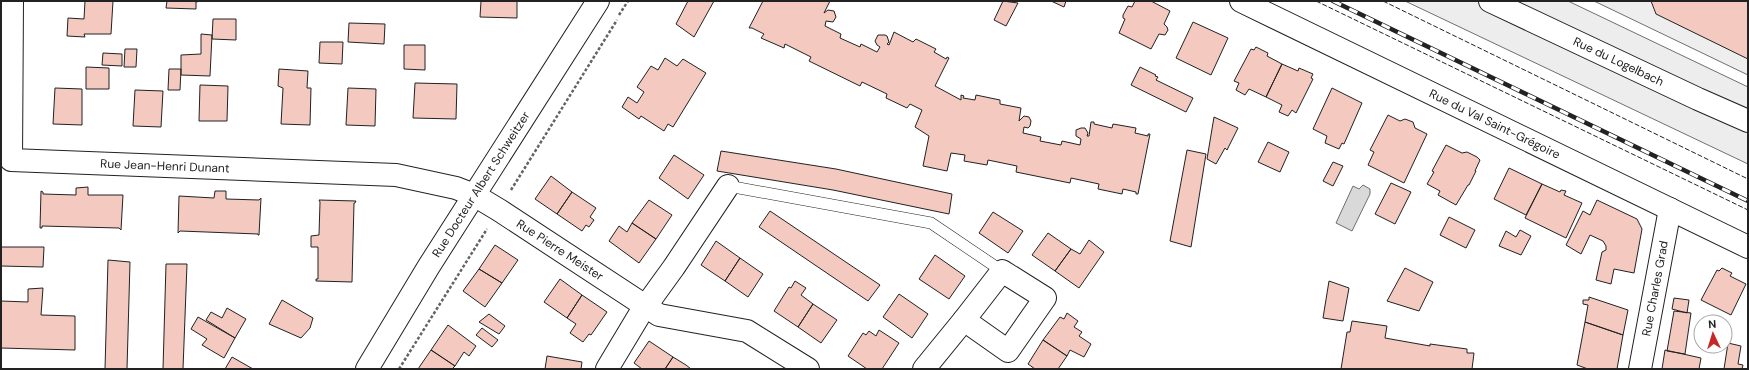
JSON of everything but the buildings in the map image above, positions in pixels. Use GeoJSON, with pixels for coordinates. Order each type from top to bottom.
{"type":"FeatureCollection","features":[{"type":"Feature","properties":{"kind":"street","name":"Rue Jean-Henri Dunant"},"geometry":{"type":"LineString","coordinates":[[12,1],[11,160],[396,175],[456,188],[474,195]]}},
{"type":"Feature","properties":{"kind":"street","name":"Rue Docteur Albert Schweitzer"},"geometry":{"type":"LineString","coordinates":[[368,369],[429,266],[598,1]]}},
{"type":"Feature","properties":{"kind":"street","name":"Rue du Val Saint-Grégoire"},"geometry":{"type":"LineString","coordinates":[[1241,1],[1748,247]]}},
{"type":"Feature","properties":{"kind":"street","name":"Rue du Logelbach"},"geometry":{"type":"LineString","coordinates":[[1490,1],[1698,99],[1748,120]]}},
{"type":"Feature","properties":{"kind":"street"},"geometry":{"type":"LineString","coordinates":[[607,369],[646,306],[728,186]]}},
{"type":"Feature","properties":{"kind":"street","name":"Rue Pierre Meister"},"geometry":{"type":"LineString","coordinates":[[474,195],[659,315],[747,331],[808,369]]}},
{"type":"Feature","properties":{"kind":"street","name":"Rue Charles Grad"},"geometry":{"type":"LineString","coordinates":[[1640,369],[1670,209]]}},
{"type":"Feature","properties":{"kind":"street"},"geometry":{"type":"LineString","coordinates":[[924,369],[1002,271],[1045,298],[1008,351],[964,320]]}},
{"type":"Feature","properties":{"kind":"lane"},"geometry":{"type":"LineString","coordinates":[[728,186],[931,224],[1002,271]]}},
{"type":"Feature","properties":{"kind":"path"},"geometry":{"type":"LineString","coordinates":[[399,369],[628,1]]}},
{"type":"Feature","properties":{"kind":"shaded area"},"geometry":{"type":"Polygon","coordinates":[[[1405,1],[1568,1],[1748,87],[1748,164],[1405,1]]]}},
{"type":"Feature","properties":{"kind":"shaded area"},"geometry":{"type":"Polygon","coordinates":[[[1594,1],[1748,1],[1748,75],[1594,1]]]}},
{"type":"Feature","properties":{"kind":"shaded area"},"geometry":{"type":"Polygon","coordinates":[[[1363,185],[1370,189],[1370,194],[1352,231],[1336,223],[1353,186],[1359,189],[1363,185]]]}},
{"type":"Feature","properties":{"kind":"railway"},"geometry":{"type":"LineString","coordinates":[[1333,1],[1748,201]]}},
{"type":"Feature","properties":{"kind":"fence"},"geometry":{"type":"LineString","coordinates":[[1316,1],[1748,210]]}},
{"type":"Feature","properties":{"kind":"fence"},"geometry":{"type":"LineString","coordinates":[[1383,1],[1748,179]]}}]}
